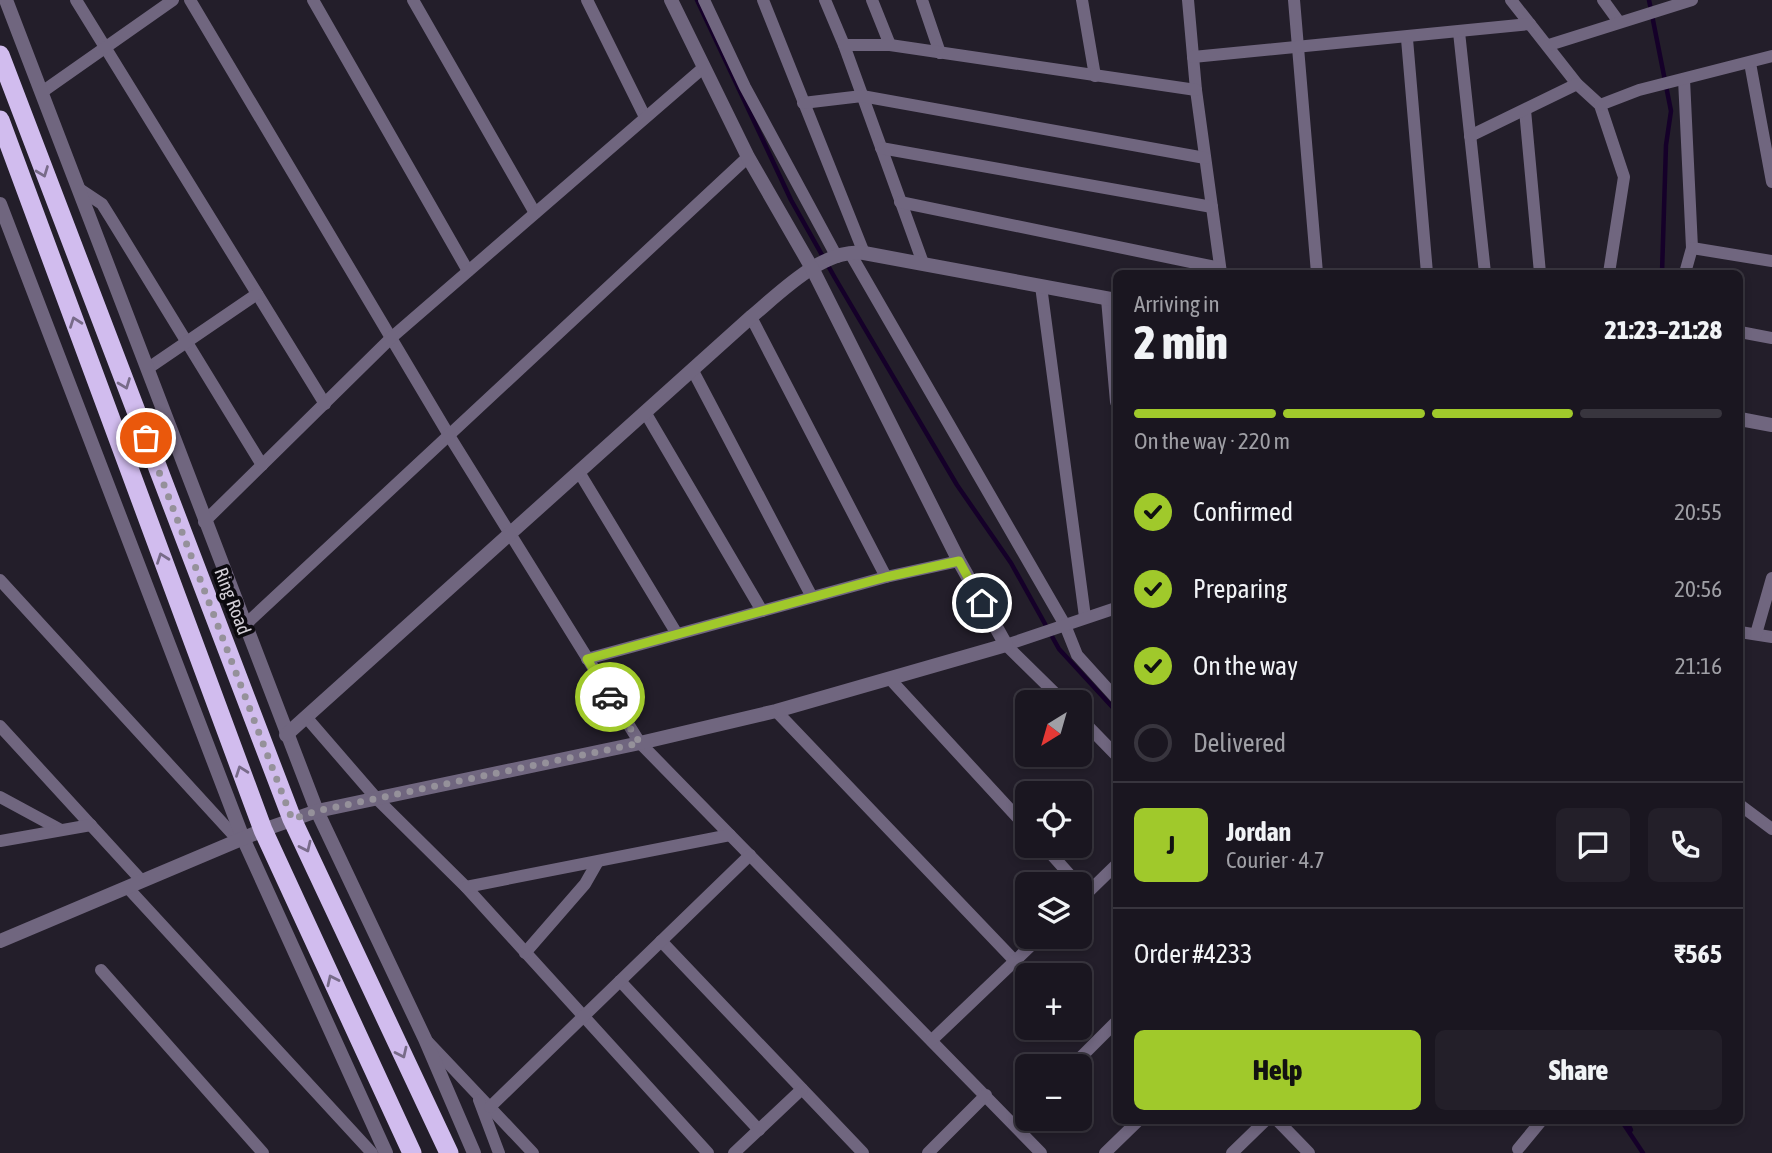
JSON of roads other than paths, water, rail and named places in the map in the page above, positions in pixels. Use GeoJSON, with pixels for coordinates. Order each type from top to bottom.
{"type":"FeatureCollection","features":[{"type":"Feature","properties":{"kind":"highway","name":"Ring Road"},"geometry":{"type":"LineString","coordinates":[[0,55],[292,819],[449,1153]]}},
{"type":"Feature","properties":{"kind":"highway"},"geometry":{"type":"LineString","coordinates":[[0,120],[263,830],[412,1153]]}},
{"type":"Feature","properties":{"kind":"street"},"geometry":{"type":"LineString","coordinates":[[6,0],[204,522],[246,624],[286,735],[317,811],[425,1039],[474,1153]]}},
{"type":"Feature","properties":{"kind":"street"},"geometry":{"type":"LineString","coordinates":[[76,0],[325,404]]}},
{"type":"Feature","properties":{"kind":"street"},"geometry":{"type":"LineString","coordinates":[[42,92],[173,0]]}},
{"type":"Feature","properties":{"kind":"street"},"geometry":{"type":"LineString","coordinates":[[190,0],[450,437],[640,743],[1041,1153]]}},
{"type":"Feature","properties":{"kind":"street"},"geometry":{"type":"LineString","coordinates":[[313,0],[468,271]]}},
{"type":"Feature","properties":{"kind":"street"},"geometry":{"type":"LineString","coordinates":[[413,0],[535,213]]}},
{"type":"Feature","properties":{"kind":"street"},"geometry":{"type":"LineString","coordinates":[[587,0],[645,117]]}},
{"type":"Feature","properties":{"kind":"street"},"geometry":{"type":"LineString","coordinates":[[671,0],[748,157],[836,259]]}},
{"type":"Feature","properties":{"kind":"street"},"geometry":{"type":"LineString","coordinates":[[704,0],[745,87],[836,259],[1077,655],[1113,695]]}},
{"type":"Feature","properties":{"kind":"street"},"geometry":{"type":"LineString","coordinates":[[763,0],[803,103],[836,259],[959,561],[1006,645],[1052,690]]}},
{"type":"Feature","properties":{"kind":"street"},"geometry":{"type":"LineString","coordinates":[[825,0],[923,263]]}},
{"type":"Feature","properties":{"kind":"street"},"geometry":{"type":"LineString","coordinates":[[872,0],[890,45]]}},
{"type":"Feature","properties":{"kind":"street"},"geometry":{"type":"LineString","coordinates":[[922,0],[940,53]]}},
{"type":"Feature","properties":{"kind":"street"},"geometry":{"type":"LineString","coordinates":[[1082,0],[1095,76]]}},
{"type":"Feature","properties":{"kind":"street"},"geometry":{"type":"LineString","coordinates":[[1188,0],[1196,90],[1221,270]]}},
{"type":"Feature","properties":{"kind":"street"},"geometry":{"type":"LineString","coordinates":[[1294,0],[1317,270]]}},
{"type":"Feature","properties":{"kind":"street"},"geometry":{"type":"LineString","coordinates":[[1511,0],[1549,45],[1577,85],[1600,105],[1624,177],[1609,270]]}},
{"type":"Feature","properties":{"kind":"street"},"geometry":{"type":"LineString","coordinates":[[1604,0],[1619,22]]}},
{"type":"Feature","properties":{"kind":"street"},"geometry":{"type":"LineString","coordinates":[[1549,45],[1692,0]]}},
{"type":"Feature","properties":{"kind":"street"},"geometry":{"type":"LineString","coordinates":[[1193,57],[1298,45],[1407,39],[1530,24]]}},
{"type":"Feature","properties":{"kind":"street"},"geometry":{"type":"LineString","coordinates":[[1459,32],[1485,270]]}},
{"type":"Feature","properties":{"kind":"street"},"geometry":{"type":"LineString","coordinates":[[1407,39],[1427,270]]}},
{"type":"Feature","properties":{"kind":"street"},"geometry":{"type":"LineString","coordinates":[[844,45],[890,45],[1196,90]]}},
{"type":"Feature","properties":{"kind":"street"},"geometry":{"type":"LineString","coordinates":[[1600,105],[1639,90],[1750,63],[1772,55]]}},
{"type":"Feature","properties":{"kind":"street"},"geometry":{"type":"LineString","coordinates":[[1750,63],[1772,182]]}},
{"type":"Feature","properties":{"kind":"street"},"geometry":{"type":"LineString","coordinates":[[204,522],[391,338],[704,68]]}},
{"type":"Feature","properties":{"kind":"street"},"geometry":{"type":"LineString","coordinates":[[1684,79],[1692,248],[1686,270]]}},
{"type":"Feature","properties":{"kind":"street"},"geometry":{"type":"LineString","coordinates":[[1470,136],[1577,85]]}},
{"type":"Feature","properties":{"kind":"street"},"geometry":{"type":"LineString","coordinates":[[803,103],[862,96],[1205,158]]}},
{"type":"Feature","properties":{"kind":"street"},"geometry":{"type":"LineString","coordinates":[[1525,110],[1540,270]]}},
{"type":"Feature","properties":{"kind":"street"},"geometry":{"type":"LineString","coordinates":[[881,148],[1212,207]]}},
{"type":"Feature","properties":{"kind":"street"},"geometry":{"type":"LineString","coordinates":[[246,624],[748,157]]}},
{"type":"Feature","properties":{"kind":"street"},"geometry":{"type":"LineString","coordinates":[[78,188],[102,204],[262,465]]}},
{"type":"Feature","properties":{"kind":"street"},"geometry":{"type":"LineString","coordinates":[[900,202],[1216,270]]}},
{"type":"Feature","properties":{"kind":"street"},"geometry":{"type":"LineString","coordinates":[[0,204],[241,839],[386,1153]]}},
{"type":"Feature","properties":{"kind":"street"},"geometry":{"type":"LineString","coordinates":[[1692,248],[1772,261]]}},
{"type":"Feature","properties":{"kind":"street"},"geometry":{"type":"LineString","coordinates":[[286,735],[751,317],[836,259],[923,263],[1112,299],[1113,325]]}},
{"type":"Feature","properties":{"kind":"street"},"geometry":{"type":"LineString","coordinates":[[1041,286],[1085,617]]}},
{"type":"Feature","properties":{"kind":"street"},"geometry":{"type":"LineString","coordinates":[[147,369],[257,294]]}},
{"type":"Feature","properties":{"kind":"street"},"geometry":{"type":"LineString","coordinates":[[751,317],[886,577]]}},
{"type":"Feature","properties":{"kind":"street"},"geometry":{"type":"LineString","coordinates":[[1743,333],[1772,338]]}},
{"type":"Feature","properties":{"kind":"street"},"geometry":{"type":"LineString","coordinates":[[692,369],[812,597]]}},
{"type":"Feature","properties":{"kind":"street"},"geometry":{"type":"LineString","coordinates":[[646,412],[762,611]]}},
{"type":"Feature","properties":{"kind":"street"},"geometry":{"type":"LineString","coordinates":[[1743,420],[1772,425]]}},
{"type":"Feature","properties":{"kind":"street"},"geometry":{"type":"LineString","coordinates":[[579,472],[677,634]]}},
{"type":"Feature","properties":{"kind":"street"},"geometry":{"type":"LineString","coordinates":[[587,659],[886,577],[959,561]]}},
{"type":"Feature","properties":{"kind":"street"},"geometry":{"type":"LineString","coordinates":[[1756,634],[1772,578]]}},
{"type":"Feature","properties":{"kind":"street"},"geometry":{"type":"LineString","coordinates":[[0,580],[241,839]]}},
{"type":"Feature","properties":{"kind":"street"},"geometry":{"type":"LineString","coordinates":[[0,941],[241,839],[317,811],[640,743],[776,711],[1027,640],[1113,609]]}},
{"type":"Feature","properties":{"kind":"street"},"geometry":{"type":"LineString","coordinates":[[1743,632],[1772,637]]}},
{"type":"Feature","properties":{"kind":"street"},"geometry":{"type":"LineString","coordinates":[[890,679],[1015,815]]}},
{"type":"Feature","properties":{"kind":"street"},"geometry":{"type":"LineString","coordinates":[[776,711],[1015,961]]}},
{"type":"Feature","properties":{"kind":"street"},"geometry":{"type":"LineString","coordinates":[[306,717],[377,799],[466,887],[708,1153]]}},
{"type":"Feature","properties":{"kind":"street"},"geometry":{"type":"LineString","coordinates":[[0,726],[142,881]]}},
{"type":"Feature","properties":{"kind":"street"},"geometry":{"type":"LineString","coordinates":[[1092,730],[1113,752]]}},
{"type":"Feature","properties":{"kind":"street"},"geometry":{"type":"LineString","coordinates":[[0,797],[61,830]]}},
{"type":"Feature","properties":{"kind":"street"},"geometry":{"type":"LineString","coordinates":[[1743,808],[1772,829]]}},
{"type":"Feature","properties":{"kind":"street"},"geometry":{"type":"LineString","coordinates":[[0,841],[91,825]]}},
{"type":"Feature","properties":{"kind":"street"},"geometry":{"type":"LineString","coordinates":[[466,887],[730,835]]}},
{"type":"Feature","properties":{"kind":"street"},"geometry":{"type":"LineString","coordinates":[[490,1107],[750,855]]}},
{"type":"Feature","properties":{"kind":"street"},"geometry":{"type":"LineString","coordinates":[[1054,858],[1065,872]]}},
{"type":"Feature","properties":{"kind":"street"},"geometry":{"type":"LineString","coordinates":[[526,953],[585,884],[597,863]]}},
{"type":"Feature","properties":{"kind":"street"},"geometry":{"type":"LineString","coordinates":[[1092,883],[1113,867]]}},
{"type":"Feature","properties":{"kind":"street"},"geometry":{"type":"LineString","coordinates":[[127,887],[372,1153]]}},
{"type":"Feature","properties":{"kind":"street"},"geometry":{"type":"LineString","coordinates":[[661,940],[863,1153]]}},
{"type":"Feature","properties":{"kind":"street"},"geometry":{"type":"LineString","coordinates":[[932,1040],[1027,949]]}},
{"type":"Feature","properties":{"kind":"street"},"geometry":{"type":"LineString","coordinates":[[101,970],[263,1153]]}},
{"type":"Feature","properties":{"kind":"street"},"geometry":{"type":"LineString","coordinates":[[620,981],[759,1130]]}},
{"type":"Feature","properties":{"kind":"street"},"geometry":{"type":"LineString","coordinates":[[1084,1054],[1113,1025]]}},
{"type":"Feature","properties":{"kind":"street"},"geometry":{"type":"LineString","coordinates":[[425,1039],[533,1153]]}},
{"type":"Feature","properties":{"kind":"street"},"geometry":{"type":"LineString","coordinates":[[734,1153],[802,1089]]}},
{"type":"Feature","properties":{"kind":"street"},"geometry":{"type":"LineString","coordinates":[[476,1093],[499,1153]]}},
{"type":"Feature","properties":{"kind":"street"},"geometry":{"type":"LineString","coordinates":[[928,1153],[986,1095]]}},
{"type":"Feature","properties":{"kind":"street"},"geometry":{"type":"LineString","coordinates":[[1105,1153],[1135,1124]]}},
{"type":"Feature","properties":{"kind":"street"},"geometry":{"type":"LineString","coordinates":[[1232,1153],[1262,1124]]}},
{"type":"Feature","properties":{"kind":"street"},"geometry":{"type":"LineString","coordinates":[[1281,1124],[1309,1153]]}},
{"type":"Feature","properties":{"kind":"street"},"geometry":{"type":"LineString","coordinates":[[1518,1149],[1539,1124]]}},
{"type":"Feature","properties":{"kind":"waterway"},"geometry":{"type":"LineString","coordinates":[[697,0],[791,200],[835,278],[957,485],[1011,563],[1059,649],[1113,708]]}},
{"type":"Feature","properties":{"kind":"waterway"},"geometry":{"type":"LineString","coordinates":[[1649,0],[1671,111],[1666,145],[1662,270]]}},
{"type":"Feature","properties":{"kind":"waterway"},"geometry":{"type":"LineString","coordinates":[[1624,1124],[1643,1153]]}},
{"type":"Feature","properties":{"kind":"waterway"},"geometry":{"type":"LineString","coordinates":[[1628,1124],[1631,1130]]}}]}
